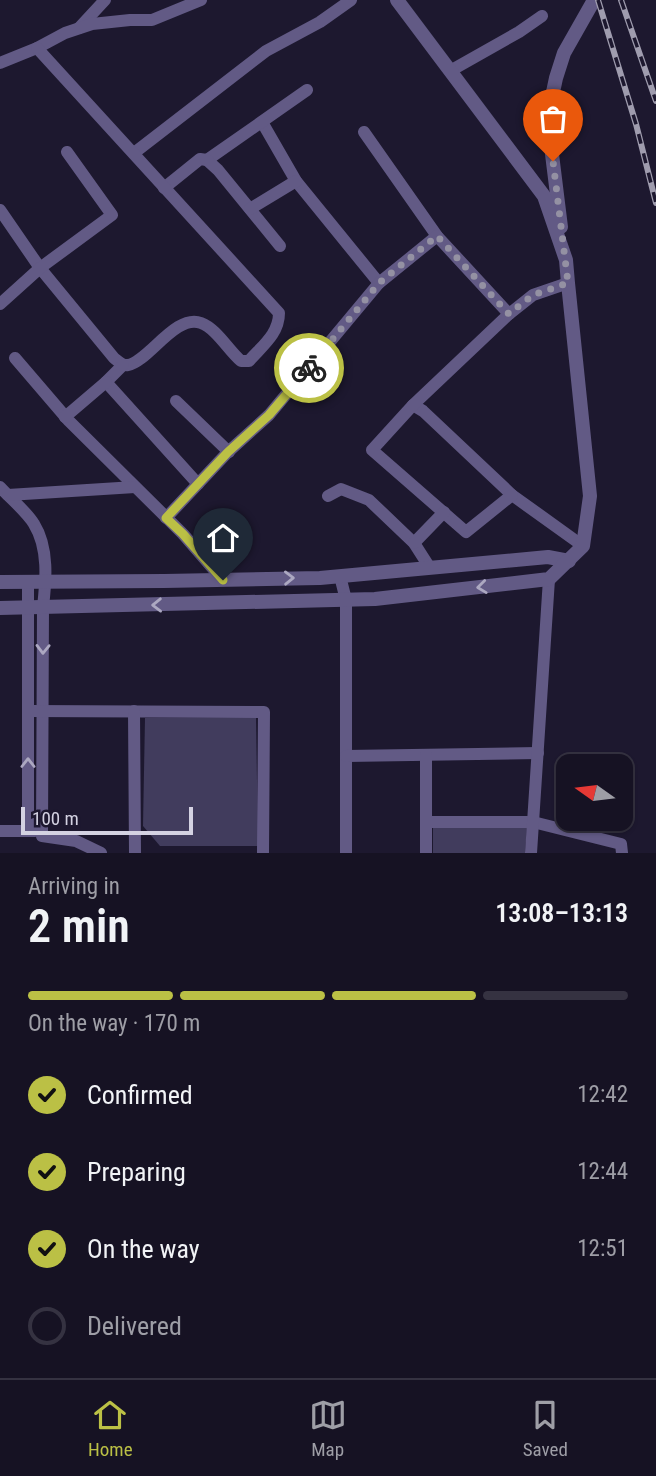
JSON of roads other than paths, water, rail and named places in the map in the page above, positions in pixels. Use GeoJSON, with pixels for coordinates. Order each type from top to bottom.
{"type":"FeatureCollection","features":[{"type":"Feature","properties":{"kind":"street"},"geometry":{"type":"LineString","coordinates":[[79,29],[105,0]]}},
{"type":"Feature","properties":{"kind":"street"},"geometry":{"type":"LineString","coordinates":[[0,63],[65,33],[92,24],[152,20],[201,0]]}},
{"type":"Feature","properties":{"kind":"street"},"geometry":{"type":"LineString","coordinates":[[134,153],[266,51],[320,22],[351,0]]}},
{"type":"Feature","properties":{"kind":"street"},"geometry":{"type":"LineString","coordinates":[[397,0],[544,196],[565,260]]}},
{"type":"Feature","properties":{"kind":"street"},"geometry":{"type":"LineString","coordinates":[[0,608],[375,599],[549,579],[569,561],[583,546],[590,496],[549,111],[564,54],[594,0]]}},
{"type":"Feature","properties":{"kind":"street"},"geometry":{"type":"LineString","coordinates":[[450,71],[542,16]]}},
{"type":"Feature","properties":{"kind":"street"},"geometry":{"type":"LineString","coordinates":[[0,209],[40,268],[114,358],[123,365],[129,365],[175,329],[192,322],[202,323],[215,333],[241,361],[249,361],[275,333],[279,313],[37,48]]}},
{"type":"Feature","properties":{"kind":"street"},"geometry":{"type":"LineString","coordinates":[[207,160],[307,90]]}},
{"type":"Feature","properties":{"kind":"street"},"geometry":{"type":"LineString","coordinates":[[262,122],[296,181],[379,283]]}},
{"type":"Feature","properties":{"kind":"street"},"geometry":{"type":"LineString","coordinates":[[364,132],[437,236],[509,314]]}},
{"type":"Feature","properties":{"kind":"street"},"geometry":{"type":"LineString","coordinates":[[0,304],[40,268],[112,215],[66,152]]}},
{"type":"Feature","properties":{"kind":"street"},"geometry":{"type":"LineString","coordinates":[[164,188],[200,159],[207,160],[280,246]]}},
{"type":"Feature","properties":{"kind":"street"},"geometry":{"type":"LineString","coordinates":[[250,209],[296,181]]}},
{"type":"Feature","properties":{"kind":"street"},"geometry":{"type":"LineString","coordinates":[[166,518],[229,452],[269,415],[379,283],[437,236]]}},
{"type":"Feature","properties":{"kind":"street"},"geometry":{"type":"LineString","coordinates":[[512,495],[467,531],[372,450],[412,405],[509,314],[533,295],[568,283]]}},
{"type":"Feature","properties":{"kind":"street"},"geometry":{"type":"LineString","coordinates":[[15,358],[65,417],[183,534],[223,580]]}},
{"type":"Feature","properties":{"kind":"street"},"geometry":{"type":"LineString","coordinates":[[65,417],[123,365]]}},
{"type":"Feature","properties":{"kind":"street"},"geometry":{"type":"LineString","coordinates":[[106,382],[198,484]]}},
{"type":"Feature","properties":{"kind":"street"},"geometry":{"type":"LineString","coordinates":[[176,401],[229,452]]}},
{"type":"Feature","properties":{"kind":"street"},"geometry":{"type":"LineString","coordinates":[[412,405],[423,411],[512,495],[583,546]]}},
{"type":"Feature","properties":{"kind":"street"},"geometry":{"type":"LineString","coordinates":[[4,491],[135,487]]}},
{"type":"Feature","properties":{"kind":"street"},"geometry":{"type":"LineString","coordinates":[[328,496],[341,489],[369,500],[414,543],[430,568]]}},
{"type":"Feature","properties":{"kind":"street"},"geometry":{"type":"LineString","coordinates":[[4,491],[34,523],[42,542],[46,581],[36,607],[28,710],[28,831]]}},
{"type":"Feature","properties":{"kind":"street"},"geometry":{"type":"LineString","coordinates":[[414,543],[444,512]]}},
{"type":"Feature","properties":{"kind":"street"},"geometry":{"type":"LineString","coordinates":[[0,582],[340,576],[548,557],[569,561]]}},
{"type":"Feature","properties":{"kind":"street"},"geometry":{"type":"LineString","coordinates":[[531,853],[549,579],[548,557]]}},
{"type":"Feature","properties":{"kind":"street"},"geometry":{"type":"LineString","coordinates":[[413,569],[416,595]]}},
{"type":"Feature","properties":{"kind":"street"},"geometry":{"type":"LineString","coordinates":[[340,576],[346,600],[346,853]]}},
{"type":"Feature","properties":{"kind":"street"},"geometry":{"type":"LineString","coordinates":[[28,582],[36,607],[42,710],[42,834]]}},
{"type":"Feature","properties":{"kind":"street"},"geometry":{"type":"LineString","coordinates":[[28,710],[264,712],[263,853]]}},
{"type":"Feature","properties":{"kind":"street"},"geometry":{"type":"LineString","coordinates":[[134,711],[135,853]]}},
{"type":"Feature","properties":{"kind":"street"},"geometry":{"type":"LineString","coordinates":[[346,756],[538,753]]}},
{"type":"Feature","properties":{"kind":"street"},"geometry":{"type":"LineString","coordinates":[[426,755],[426,853]]}},
{"type":"Feature","properties":{"kind":"street"},"geometry":{"type":"LineString","coordinates":[[426,822],[533,822],[621,844],[622,853]]}},
{"type":"Feature","properties":{"kind":"street"},"geometry":{"type":"LineString","coordinates":[[0,831],[28,831],[76,841],[101,853]]}},
{"type":"Feature","properties":{"kind":"railway"},"geometry":{"type":"LineString","coordinates":[[598,0],[636,124],[656,203]]}},
{"type":"Feature","properties":{"kind":"railway"},"geometry":{"type":"LineString","coordinates":[[621,0],[656,101]]}}]}
